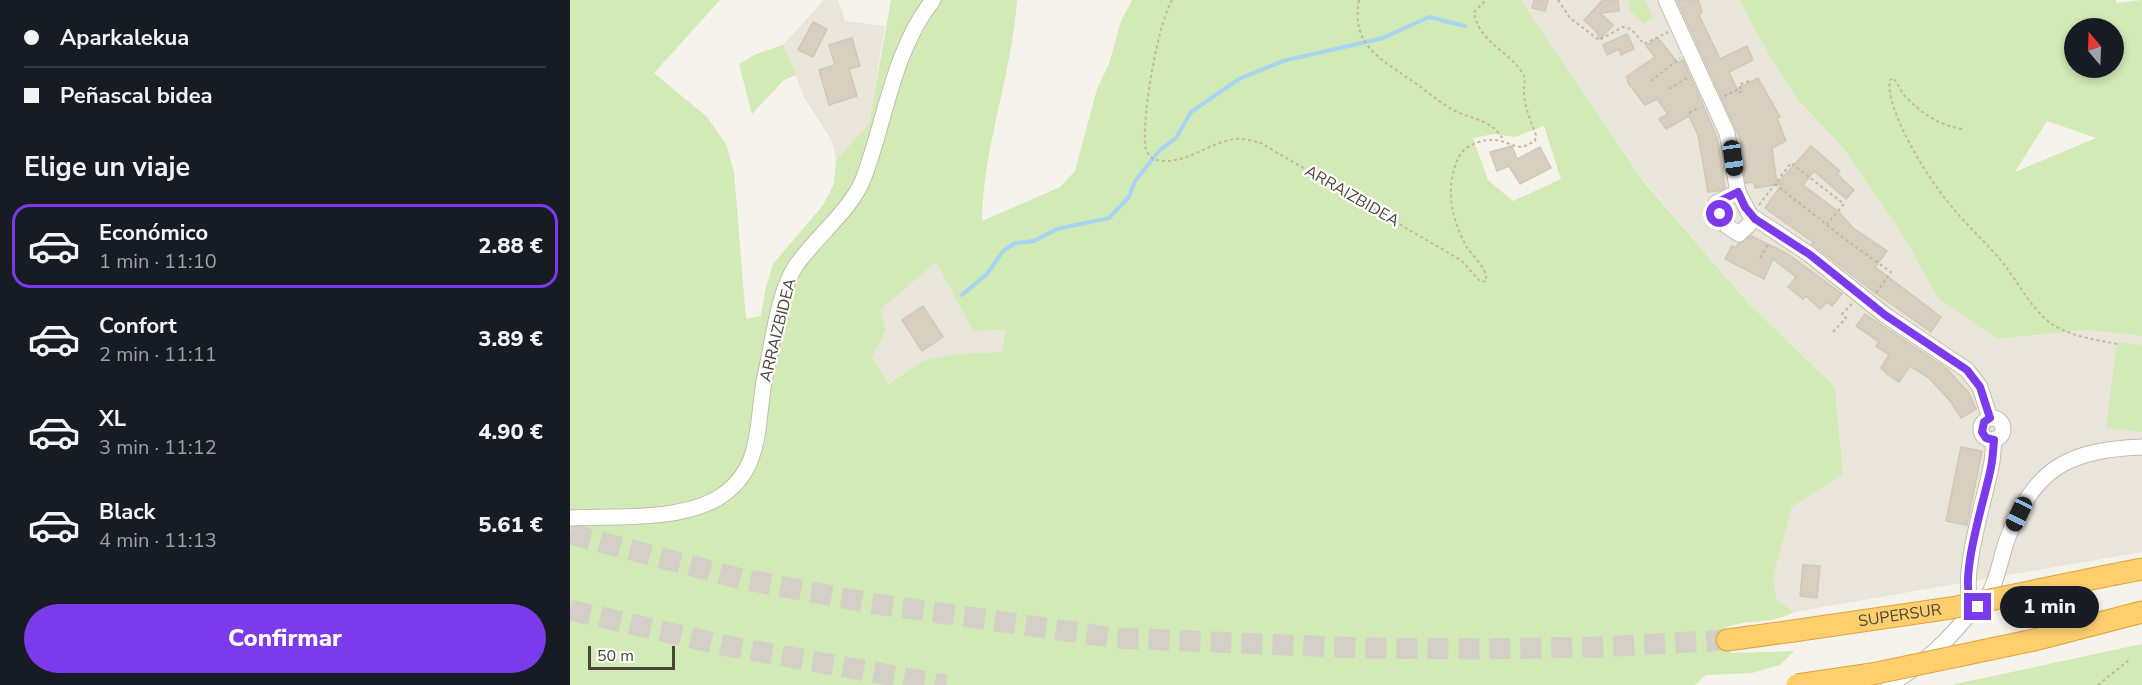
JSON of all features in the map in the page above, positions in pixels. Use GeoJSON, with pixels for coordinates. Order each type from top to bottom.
{"type":"FeatureCollection","features":[{"type":"Feature","properties":{"kind":"highway","name":"SUPERSUR"},"geometry":{"type":"LineString","coordinates":[[1727,640],[1951,608],[2142,569]]}},
{"type":"Feature","properties":{"kind":"highway"},"geometry":{"type":"LineString","coordinates":[[2104,626],[2142,612]]}},
{"type":"Feature","properties":{"kind":"highway"},"geometry":{"type":"LineString","coordinates":[[1797,685],[1872,674],[2104,626],[2142,624]]}},
{"type":"Feature","properties":{"kind":"street","name":"ARRAIZBIDEA"},"geometry":{"type":"LineString","coordinates":[[570,518],[667,513],[699,507],[719,498],[743,476],[753,458],[765,375],[787,282],[796,266],[837,217],[863,179],[906,43],[921,14],[933,0]]}},
{"type":"Feature","properties":{"kind":"street"},"geometry":{"type":"LineString","coordinates":[[1666,0],[1727,133],[1738,192],[1745,207],[1757,212],[1885,315],[1967,370],[1980,387],[1990,418],[1984,422],[1982,432],[1986,438],[1994,440],[1991,467],[1981,504],[1967,586],[1968,601],[1974,608]]}},
{"type":"Feature","properties":{"kind":"street"},"geometry":{"type":"LineString","coordinates":[[1738,192],[1716,203],[1727,226],[1739,234],[1757,212]]}},
{"type":"Feature","properties":{"kind":"street"},"geometry":{"type":"LineString","coordinates":[[1888,685],[1929,659],[1949,640],[1974,608],[1983,605],[1993,591],[2007,538],[2032,491],[2046,475],[2068,459],[2111,449],[2142,447]]}},
{"type":"Feature","properties":{"kind":"path","name":"ARRAIZBIDEA"},"geometry":{"type":"LineString","coordinates":[[1172,0],[1164,20],[1148,100],[1145,145],[1153,159],[1164,162],[1179,161],[1198,151],[1236,139],[1259,142],[1459,259],[1470,267],[1478,280],[1482,282],[1486,281],[1485,273],[1467,247],[1452,211],[1450,182],[1458,156],[1464,148],[1479,141],[1504,141],[1519,147],[1535,141],[1524,94],[1523,73],[1503,51],[1485,38],[1475,19],[1473,12],[1486,0]]}},
{"type":"Feature","properties":{"kind":"path"},"geometry":{"type":"LineString","coordinates":[[1359,0],[1357,22],[1362,39],[1374,54],[1438,101],[1454,110],[1488,122],[1499,131],[1504,141]]}},
{"type":"Feature","properties":{"kind":"path"},"geometry":{"type":"LineString","coordinates":[[1558,0],[1570,18],[1599,40],[1623,27],[1631,29],[1644,44],[1668,32]]}},
{"type":"Feature","properties":{"kind":"path"},"geometry":{"type":"LineString","coordinates":[[1651,81],[1678,59]]}},
{"type":"Feature","properties":{"kind":"path"},"geometry":{"type":"LineString","coordinates":[[1669,89],[1689,77]]}},
{"type":"Feature","properties":{"kind":"path"},"geometry":{"type":"LineString","coordinates":[[1962,129],[1935,123],[1902,93],[1893,78],[1890,81],[1889,95],[1896,117],[1946,200],[2002,262],[2045,319],[2057,327],[2083,337],[2117,344]]}},
{"type":"Feature","properties":{"kind":"path"},"geometry":{"type":"LineString","coordinates":[[1737,90],[1739,93],[1742,91],[1739,85],[1749,81]]}},
{"type":"Feature","properties":{"kind":"path"},"geometry":{"type":"LineString","coordinates":[[1689,113],[1704,106]]}},
{"type":"Feature","properties":{"kind":"path"},"geometry":{"type":"LineString","coordinates":[[1757,212],[1791,163],[1844,204],[1826,225]]}},
{"type":"Feature","properties":{"kind":"path"},"geometry":{"type":"LineString","coordinates":[[1775,184],[1826,225],[1891,272],[1873,299]]}},
{"type":"Feature","properties":{"kind":"path"},"geometry":{"type":"LineString","coordinates":[[1760,258],[1770,241]]}},
{"type":"Feature","properties":{"kind":"path"},"geometry":{"type":"LineString","coordinates":[[1833,332],[1846,318],[1842,314],[1851,306]]}},
{"type":"Feature","properties":{"kind":"path"},"geometry":{"type":"LineString","coordinates":[[2098,685],[2129,660]]}},
{"type":"Feature","properties":{"kind":"shaded area"},"geometry":{"type":"Polygon","coordinates":[[[824,0],[838,0],[845,21],[885,26],[869,124],[836,160],[832,141],[804,97],[783,45],[824,0]]]}},
{"type":"Feature","properties":{"kind":"shaded area"},"geometry":{"type":"Polygon","coordinates":[[[1521,0],[1739,0],[1772,60],[1798,100],[1843,148],[1899,229],[1938,298],[1999,339],[2087,330],[2142,336],[2142,552],[1794,612],[1777,600],[1773,578],[1792,507],[1843,474],[1835,387],[1748,303],[1644,181],[1521,0]]]}},
{"type":"Feature","properties":{"kind":"shaded area"},"geometry":{"type":"Polygon","coordinates":[[[1726,193],[1735,215],[1747,228],[1734,245],[1715,231],[1707,210],[1714,202],[1711,194],[1726,193]]]}},
{"type":"Feature","properties":{"kind":"shaded area"},"geometry":{"type":"Polygon","coordinates":[[[936,262],[973,331],[1006,330],[1001,352],[953,354],[922,361],[887,384],[872,358],[886,330],[879,310],[936,262]]]}},
{"type":"Feature","properties":{"kind":"green space"},"geometry":{"type":"Polygon","coordinates":[[[570,0],[720,0],[654,73],[707,117],[726,144],[734,172],[746,319],[761,316],[773,264],[823,205],[834,184],[836,160],[869,124],[891,0],[1017,0],[1010,55],[987,166],[982,221],[1060,187],[1075,171],[1097,89],[1109,64],[1121,21],[1132,0],[1521,0],[1644,182],[1748,303],[1835,387],[1843,474],[1792,507],[1773,578],[1777,600],[1794,612],[1784,617],[1738,624],[1721,630],[1723,648],[1732,653],[1794,651],[1780,665],[1752,673],[1706,675],[1695,685],[570,685],[570,0]],[[1544,126],[1515,137],[1494,134],[1473,138],[1488,180],[1513,201],[1561,179],[1544,126]],[[936,262],[880,310],[886,330],[872,358],[888,384],[922,361],[953,354],[1001,352],[1006,330],[973,331],[936,262]]]}},
{"type":"Feature","properties":{"kind":"green space"},"geometry":{"type":"Polygon","coordinates":[[[1629,0],[1645,0],[1653,17],[1644,24],[1630,11],[1629,0]]]}},
{"type":"Feature","properties":{"kind":"green space"},"geometry":{"type":"Polygon","coordinates":[[[1739,0],[2116,0],[2117,3],[2142,0],[2142,336],[2087,330],[1998,339],[1938,298],[1899,229],[1843,148],[1798,100],[1772,60],[1739,0]],[[2047,121],[2015,172],[2096,138],[2047,121]]]}},
{"type":"Feature","properties":{"kind":"green space"},"geometry":{"type":"Polygon","coordinates":[[[783,45],[796,75],[784,80],[752,114],[739,64],[756,54],[783,45]]]}},
{"type":"Feature","properties":{"kind":"green space"},"geometry":{"type":"Polygon","coordinates":[[[2117,342],[2142,345],[2142,432],[2106,428],[2117,342]]]}},
{"type":"Feature","properties":{"kind":"green space"},"geometry":{"type":"Polygon","coordinates":[[[2142,644],[2142,685],[1951,685],[2142,644]]]}},
{"type":"Feature","properties":{"kind":"building"},"geometry":{"type":"Polygon","coordinates":[[[1534,0],[1548,0],[1545,11],[1532,8],[1534,0]]]}},
{"type":"Feature","properties":{"kind":"building"},"geometry":{"type":"Polygon","coordinates":[[[1603,0],[1618,0],[1619,11],[1600,13],[1613,25],[1600,39],[1596,31],[1584,20],[1603,0]]]}},
{"type":"Feature","properties":{"kind":"building"},"geometry":{"type":"Polygon","coordinates":[[[1677,0],[1698,0],[1702,11],[1699,15],[1720,59],[1747,46],[1753,60],[1729,72],[1737,89],[1758,78],[1780,117],[1777,118],[1786,141],[1772,148],[1777,184],[1811,146],[1840,171],[1837,174],[1854,190],[1846,199],[1814,171],[1803,185],[1839,212],[1853,228],[1887,251],[1875,267],[1941,317],[1931,332],[1874,292],[1812,244],[1814,243],[1765,208],[1782,184],[1755,188],[1754,182],[1746,183],[1739,144],[1742,143],[1677,0]]]}},
{"type":"Feature","properties":{"kind":"building"},"geometry":{"type":"Polygon","coordinates":[[[813,22],[827,29],[813,57],[798,50],[813,22]]]}},
{"type":"Feature","properties":{"kind":"building"},"geometry":{"type":"Polygon","coordinates":[[[1627,34],[1634,49],[1621,55],[1619,49],[1607,55],[1603,45],[1627,34]]]}},
{"type":"Feature","properties":{"kind":"building"},"geometry":{"type":"Polygon","coordinates":[[[852,38],[860,66],[849,69],[857,96],[829,105],[819,70],[835,65],[829,45],[852,38]]]}},
{"type":"Feature","properties":{"kind":"building"},"geometry":{"type":"Polygon","coordinates":[[[1658,38],[1678,63],[1683,60],[1717,137],[1725,188],[1718,191],[1708,192],[1698,135],[1689,116],[1666,129],[1659,119],[1668,114],[1657,99],[1645,105],[1628,83],[1627,76],[1655,57],[1646,46],[1658,38]]]}},
{"type":"Feature","properties":{"kind":"building"},"geometry":{"type":"Polygon","coordinates":[[[1512,146],[1517,159],[1540,147],[1551,168],[1520,184],[1509,166],[1497,171],[1490,152],[1512,146]]]}},
{"type":"Feature","properties":{"kind":"building"},"geometry":{"type":"Polygon","coordinates":[[[1751,236],[1788,254],[1842,294],[1832,306],[1827,302],[1820,309],[1806,296],[1803,299],[1788,287],[1796,277],[1773,259],[1764,279],[1725,259],[1732,246],[1736,248],[1738,244],[1751,236]]]}},
{"type":"Feature","properties":{"kind":"building"},"geometry":{"type":"Polygon","coordinates":[[[923,306],[943,337],[922,351],[902,320],[923,306]]]}},
{"type":"Feature","properties":{"kind":"building"},"geometry":{"type":"Polygon","coordinates":[[[1865,314],[1946,368],[1969,393],[1976,409],[1961,418],[1951,402],[1929,378],[1910,366],[1899,382],[1888,375],[1881,368],[1889,355],[1876,346],[1879,342],[1856,326],[1865,314]]]}},
{"type":"Feature","properties":{"kind":"building"},"geometry":{"type":"Polygon","coordinates":[[[1961,447],[1982,451],[1967,525],[1946,521],[1961,447]]]}},
{"type":"Feature","properties":{"kind":"building"},"geometry":{"type":"Polygon","coordinates":[[[1803,565],[1820,566],[1817,598],[1800,596],[1803,565]]]}},
{"type":"Feature","properties":{"kind":"waterway"},"geometry":{"type":"LineString","coordinates":[[962,295],[987,274],[1003,251],[1015,243],[1034,241],[1057,229],[1109,218],[1129,197],[1135,181],[1160,150],[1176,138],[1191,112],[1239,79],[1283,61],[1383,38],[1429,17],[1465,26]]}},
{"type":"Feature","properties":{"kind":"tunnel"},"geometry":{"type":"LineString","coordinates":[[570,534],[742,579],[870,603],[1116,638],[1363,648],[1478,649],[1600,647],[1727,640]]}},
{"type":"Feature","properties":{"kind":"tunnel"},"geometry":{"type":"LineString","coordinates":[[570,610],[722,645],[946,685]]}},
{"type":"Feature","properties":{"kind":"route"},"geometry":{"type":"LineString","coordinates":[[1720,214],[1716,203],[1738,192],[1752,217],[1809,254],[1885,315],[1943,352],[1967,370],[1980,387],[1990,418],[1986,419],[1981,429],[1986,438],[1994,440],[1991,467],[1981,504],[1967,586],[1968,601],[1974,608],[1978,607]]}}]}
